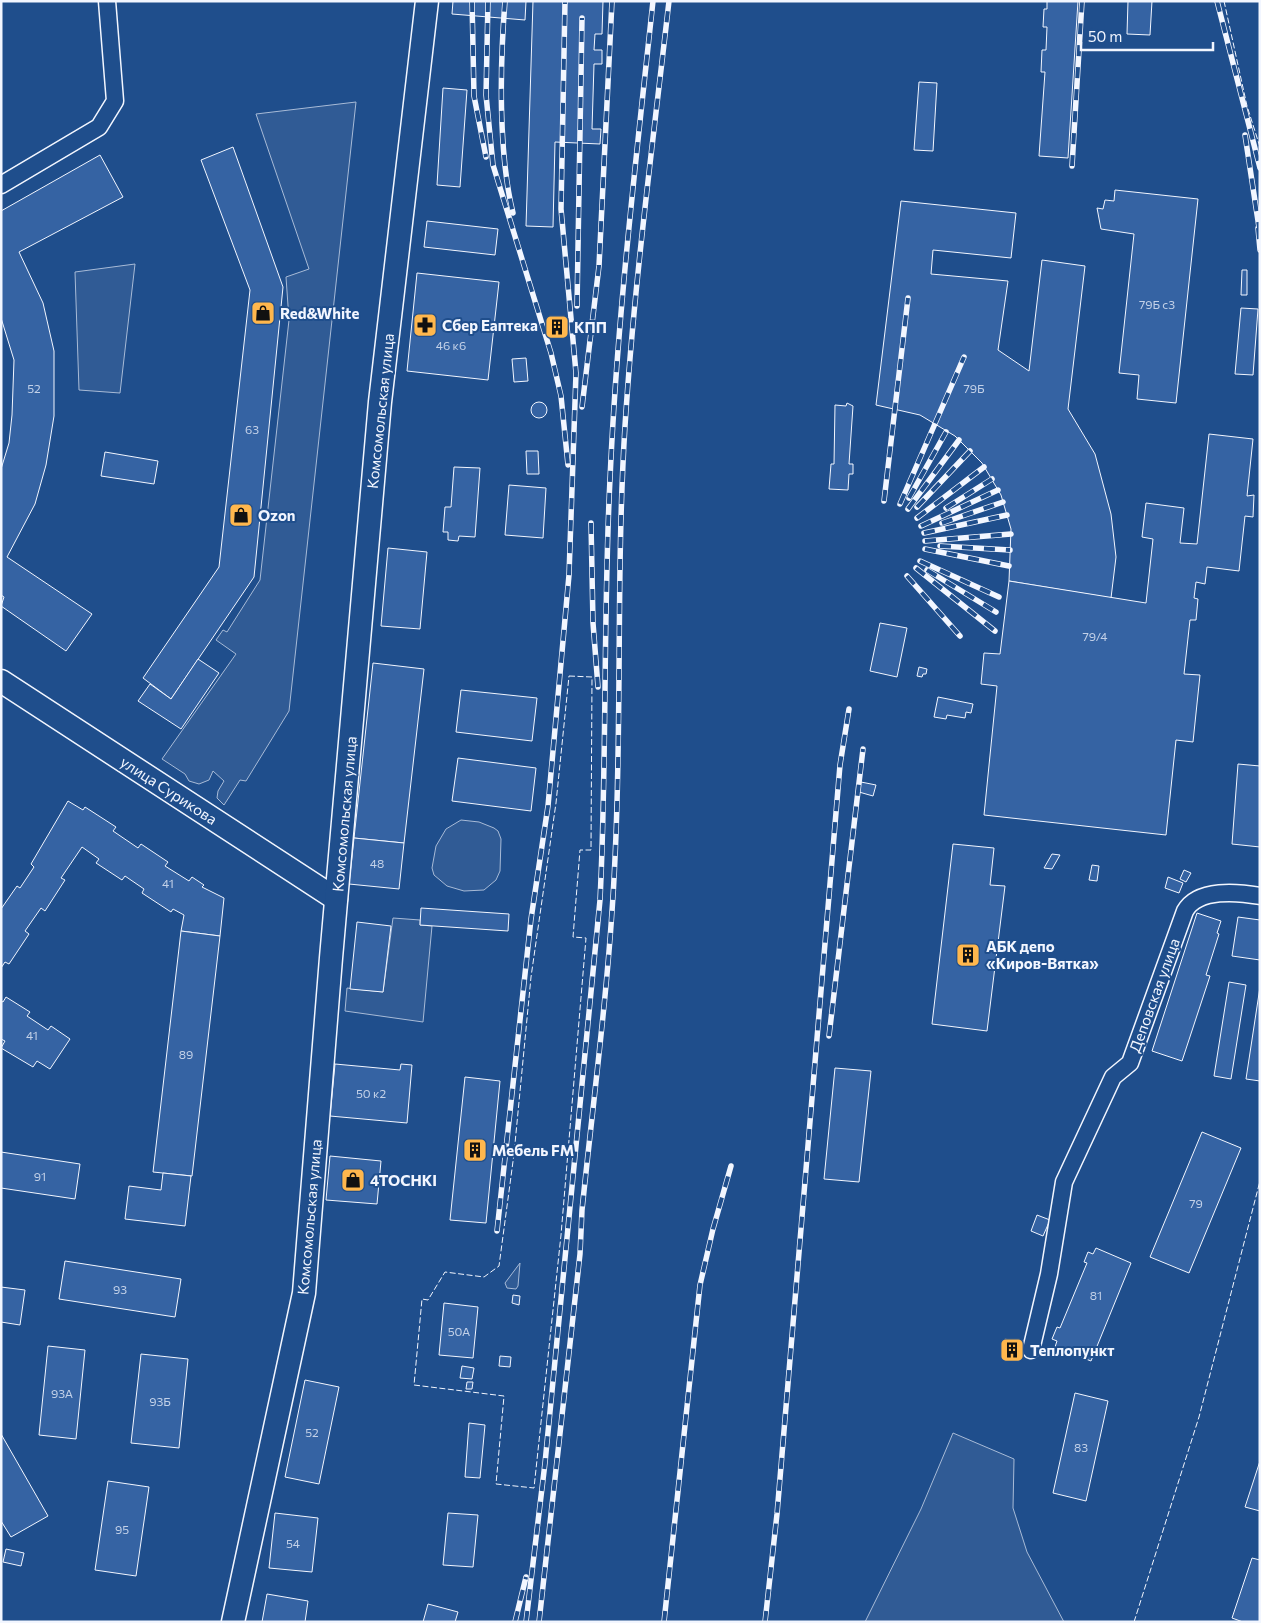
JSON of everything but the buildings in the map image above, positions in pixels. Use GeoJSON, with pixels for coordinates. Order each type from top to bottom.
{"type":"FeatureCollection","features":[{"type":"Feature","properties":{"kind":"main road","name":"Комсомольская улица"},"geometry":{"type":"LineString","coordinates":[[233,1622],[304,1292],[336,899],[380,402],[427,1]]}},
{"type":"Feature","properties":{"kind":"main road","name":"улица Сурикова"},"geometry":{"type":"LineString","coordinates":[[1,681],[336,899]]}},
{"type":"Feature","properties":{"kind":"street"},"geometry":{"type":"LineString","coordinates":[[1,185],[99,127],[115,102],[107,1]]}},
{"type":"Feature","properties":{"kind":"street","name":"Деповская улица"},"geometry":{"type":"LineString","coordinates":[[1031,1350],[1049,1274],[1064,1182],[1114,1077],[1130,1063],[1185,911],[1192,901],[1204,897],[1231,893],[1260,896]]}},
{"type":"Feature","properties":{"kind":"shaded area"},"geometry":{"type":"Polygon","coordinates":[[[356,102],[289,711],[246,781],[240,780],[224,805],[217,798],[218,791],[224,781],[213,771],[209,780],[199,784],[189,781],[185,774],[162,759],[236,654],[216,640],[223,630],[227,632],[260,580],[289,320],[286,277],[309,269],[256,114],[356,102]]]}},
{"type":"Feature","properties":{"kind":"shaded area"},"geometry":{"type":"Polygon","coordinates":[[[135,264],[120,393],[79,390],[75,272],[135,264]]]}},
{"type":"Feature","properties":{"kind":"shaded area"},"geometry":{"type":"Polygon","coordinates":[[[461,820],[479,822],[494,828],[498,831],[501,839],[500,871],[496,880],[484,890],[464,891],[447,886],[434,875],[432,868],[436,846],[446,829],[461,820]]]}},
{"type":"Feature","properties":{"kind":"shaded area"},"geometry":{"type":"Polygon","coordinates":[[[393,918],[420,920],[420,925],[432,926],[423,1022],[345,1011],[347,988],[383,992],[393,918]]]}},
{"type":"Feature","properties":{"kind":"shaded area"},"geometry":{"type":"Polygon","coordinates":[[[520,1263],[518,1286],[516,1289],[507,1288],[505,1283],[520,1263]]]}},
{"type":"Feature","properties":{"kind":"shaded area"},"geometry":{"type":"Polygon","coordinates":[[[953,1433],[1014,1459],[1013,1508],[1027,1552],[1064,1622],[865,1622],[921,1509],[953,1433]]]}},
{"type":"Feature","properties":{"kind":"railway"},"geometry":{"type":"LineString","coordinates":[[472,1],[474,96],[486,157]]}},
{"type":"Feature","properties":{"kind":"railway"},"geometry":{"type":"LineString","coordinates":[[488,1],[486,95],[493,165],[551,353],[561,396],[568,465]]}},
{"type":"Feature","properties":{"kind":"railway"},"geometry":{"type":"LineString","coordinates":[[505,1],[501,80],[503,136],[508,189],[513,213]]}},
{"type":"Feature","properties":{"kind":"railway"},"geometry":{"type":"LineString","coordinates":[[497,1231],[531,919],[548,806],[569,575],[576,373],[561,209],[565,1]]}},
{"type":"Feature","properties":{"kind":"railway"},"geometry":{"type":"LineString","coordinates":[[582,407],[599,266],[612,1]]}},
{"type":"Feature","properties":{"kind":"railway"},"geometry":{"type":"LineString","coordinates":[[526,1622],[545,1463],[600,900],[604,795],[608,532],[613,419],[628,240],[653,1]]}},
{"type":"Feature","properties":{"kind":"railway"},"geometry":{"type":"LineString","coordinates":[[539,1622],[580,1254],[582,1210],[613,902],[617,804],[622,480],[625,426],[639,266],[669,1]]}},
{"type":"Feature","properties":{"kind":"railway"},"geometry":{"type":"LineString","coordinates":[[1072,166],[1082,1]]}},
{"type":"Feature","properties":{"kind":"railway"},"geometry":{"type":"LineString","coordinates":[[1217,1],[1260,168]]}},
{"type":"Feature","properties":{"kind":"railway"},"geometry":{"type":"LineString","coordinates":[[577,306],[582,18]]}},
{"type":"Feature","properties":{"kind":"railway"},"geometry":{"type":"LineString","coordinates":[[1245,135],[1260,234]]}},
{"type":"Feature","properties":{"kind":"railway"},"geometry":{"type":"LineString","coordinates":[[1258,228],[1260,250]]}},
{"type":"Feature","properties":{"kind":"railway"},"geometry":{"type":"LineString","coordinates":[[884,501],[908,298]]}},
{"type":"Feature","properties":{"kind":"railway"},"geometry":{"type":"LineString","coordinates":[[900,504],[964,357]]}},
{"type":"Feature","properties":{"kind":"railway"},"geometry":{"type":"LineString","coordinates":[[909,498],[946,432]]}},
{"type":"Feature","properties":{"kind":"railway"},"geometry":{"type":"LineString","coordinates":[[908,509],[959,440]]}},
{"type":"Feature","properties":{"kind":"railway"},"geometry":{"type":"LineString","coordinates":[[917,507],[970,451]]}},
{"type":"Feature","properties":{"kind":"railway"},"geometry":{"type":"LineString","coordinates":[[917,518],[984,467]]}},
{"type":"Feature","properties":{"kind":"railway"},"geometry":{"type":"LineString","coordinates":[[946,508],[992,479]]}},
{"type":"Feature","properties":{"kind":"railway"},"geometry":{"type":"LineString","coordinates":[[921,526],[998,490]]}},
{"type":"Feature","properties":{"kind":"railway"},"geometry":{"type":"LineString","coordinates":[[942,523],[1003,502]]}},
{"type":"Feature","properties":{"kind":"railway"},"geometry":{"type":"LineString","coordinates":[[924,533],[1007,515]]}},
{"type":"Feature","properties":{"kind":"railway"},"geometry":{"type":"LineString","coordinates":[[591,523],[593,623],[598,687]]}},
{"type":"Feature","properties":{"kind":"railway"},"geometry":{"type":"LineString","coordinates":[[925,541],[1011,534]]}},
{"type":"Feature","properties":{"kind":"railway"},"geometry":{"type":"LineString","coordinates":[[940,546],[1010,550]]}},
{"type":"Feature","properties":{"kind":"railway"},"geometry":{"type":"LineString","coordinates":[[925,549],[1009,566]]}},
{"type":"Feature","properties":{"kind":"railway"},"geometry":{"type":"LineString","coordinates":[[920,561],[999,597]]}},
{"type":"Feature","properties":{"kind":"railway"},"geometry":{"type":"LineString","coordinates":[[916,568],[995,631]]}},
{"type":"Feature","properties":{"kind":"railway"},"geometry":{"type":"LineString","coordinates":[[927,570],[996,612]]}},
{"type":"Feature","properties":{"kind":"railway"},"geometry":{"type":"LineString","coordinates":[[907,576],[960,636]]}},
{"type":"Feature","properties":{"kind":"railway"},"geometry":{"type":"LineString","coordinates":[[765,1622],[777,1514],[840,765],[849,709]]}},
{"type":"Feature","properties":{"kind":"railway"},"geometry":{"type":"LineString","coordinates":[[829,1036],[863,749]]}},
{"type":"Feature","properties":{"kind":"railway"},"geometry":{"type":"LineString","coordinates":[[664,1622],[700,1285],[713,1229],[731,1166]]}},
{"type":"Feature","properties":{"kind":"railway"},"geometry":{"type":"LineString","coordinates":[[515,1622],[526,1577]]}},
{"type":"Feature","properties":{"kind":"fence"},"geometry":{"type":"LineString","coordinates":[[1224,1],[1247,106],[1260,147]]}},
{"type":"Feature","properties":{"kind":"fence"},"geometry":{"type":"LineString","coordinates":[[569,676],[592,677],[591,850],[580,850],[573,937],[586,938],[561,1235],[534,1488],[496,1484],[504,1396],[414,1385],[422,1299],[428,1300],[445,1272],[484,1277],[499,1266],[514,1154],[531,977],[556,803],[569,676]]}},
{"type":"Feature","properties":{"kind":"fence"},"geometry":{"type":"LineString","coordinates":[[1134,1622],[1199,1417],[1260,1181]]}},
{"type":"Feature","properties":{"kind":"place","name":"Red&White"},"geometry":{"type":"Point","coordinates":[263,313]}},
{"type":"Feature","properties":{"kind":"place","name":"Сбер Еаптека"},"geometry":{"type":"Point","coordinates":[425,325]}},
{"type":"Feature","properties":{"kind":"place","name":"КПП"},"geometry":{"type":"Point","coordinates":[557,327]}},
{"type":"Feature","properties":{"kind":"place","name":"Ozon"},"geometry":{"type":"Point","coordinates":[241,515]}},
{"type":"Feature","properties":{"kind":"place","name":"АБК депо «Киров-Вятка»"},"geometry":{"type":"Point","coordinates":[968,955]}},
{"type":"Feature","properties":{"kind":"place","name":"Мебель FM"},"geometry":{"type":"Point","coordinates":[475,1150]}},
{"type":"Feature","properties":{"kind":"place","name":"4TOCHKI"},"geometry":{"type":"Point","coordinates":[353,1180]}},
{"type":"Feature","properties":{"kind":"place","name":"Теплопункт"},"geometry":{"type":"Point","coordinates":[1012,1350]}}]}
